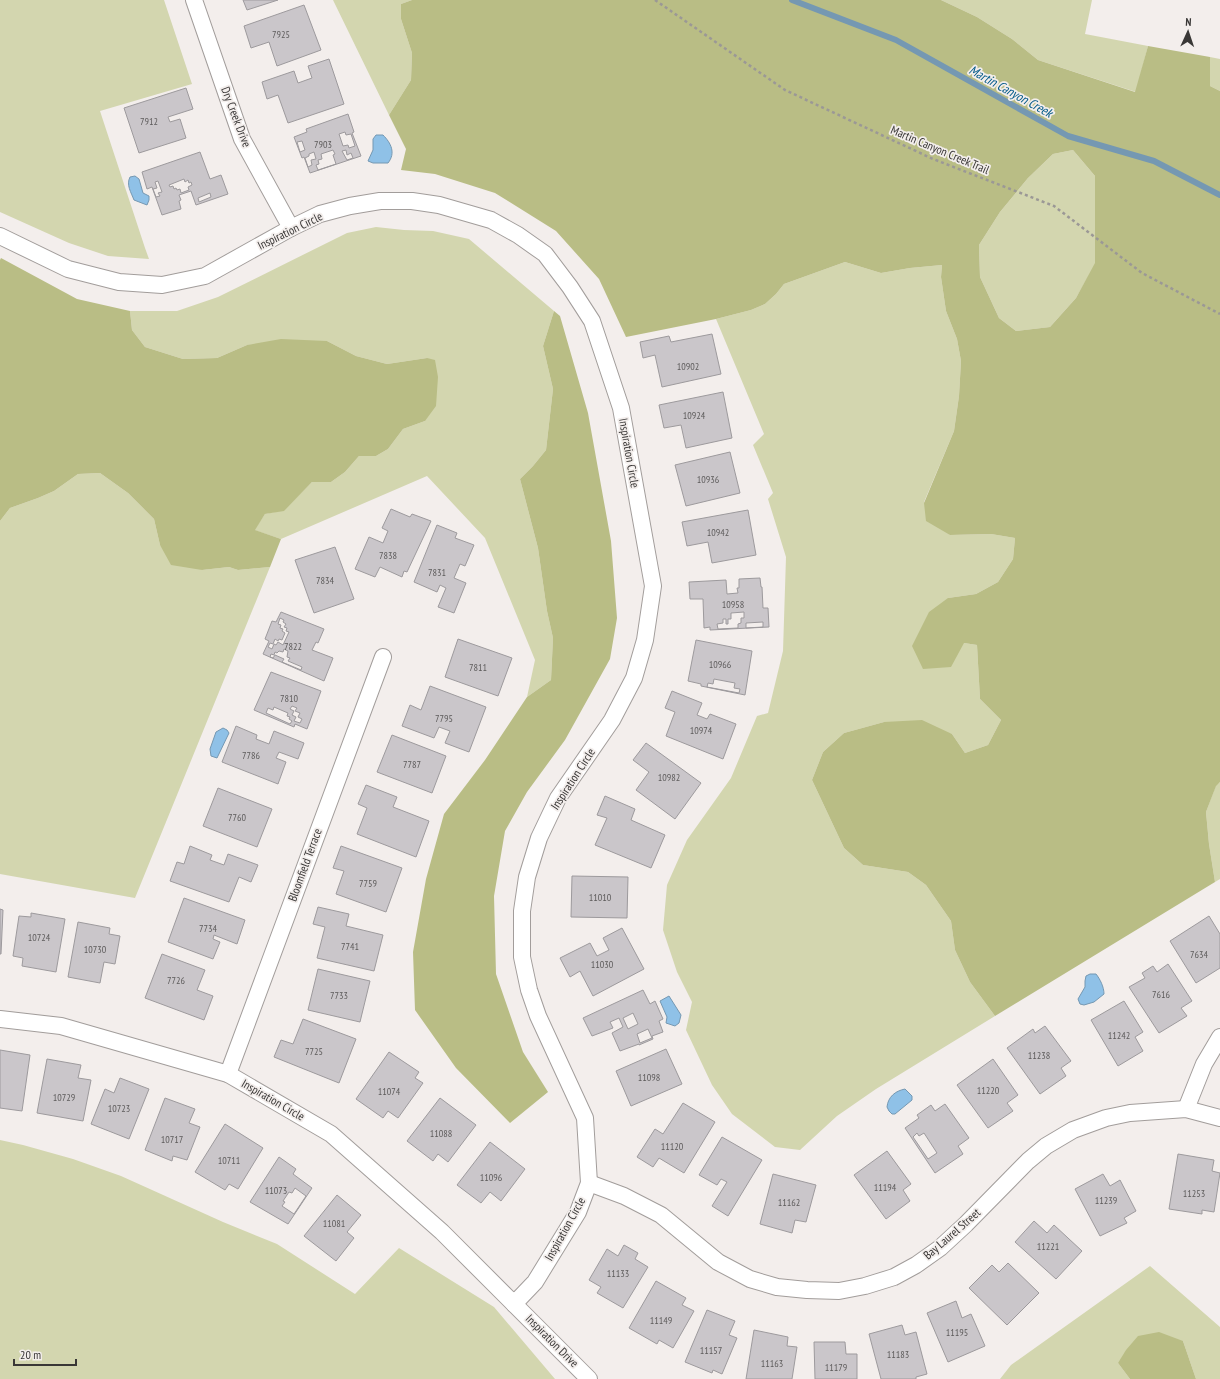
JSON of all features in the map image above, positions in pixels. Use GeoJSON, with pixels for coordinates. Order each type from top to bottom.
{"type":"FeatureCollection","features":[{"type":"Feature","properties":{"kind":"street","name":"Dry Creek Drive"},"geometry":{"type":"LineString","coordinates":[[194,0],[242,139],[291,228]]}},
{"type":"Feature","properties":{"kind":"street","name":"Inspiration Circle"},"geometry":{"type":"LineString","coordinates":[[0,236],[68,269],[119,282],[162,285],[205,276],[291,228],[320,214],[350,206],[380,202],[412,201],[439,205],[491,220],[518,235],[545,254],[570,287],[592,321],[621,408],[653,586],[645,640],[634,678],[612,720],[558,798],[539,838],[527,876],[522,911],[522,957],[529,990],[538,1016],[585,1118],[589,1183],[578,1212],[535,1282],[514,1304],[442,1232],[331,1134],[228,1074],[61,1026],[0,1019]]}},
{"type":"Feature","properties":{"kind":"street","name":"Bloomfield Terrace"},"geometry":{"type":"LineString","coordinates":[[228,1074],[383,657]]}},
{"type":"Feature","properties":{"kind":"street"},"geometry":{"type":"LineString","coordinates":[[1186,1109],[1204,1064],[1220,1037]]}},
{"type":"Feature","properties":{"kind":"street","name":"Bay Laurel Street"},"geometry":{"type":"LineString","coordinates":[[589,1183],[624,1196],[661,1215],[718,1262],[750,1279],[777,1287],[839,1291],[865,1286],[894,1277],[916,1265],[940,1248],[966,1224],[1028,1161],[1046,1146],[1073,1130],[1106,1118],[1130,1112],[1186,1109],[1220,1118]]}},
{"type":"Feature","properties":{"kind":"street","name":"Inspiration Drive"},"geometry":{"type":"LineString","coordinates":[[514,1304],[589,1379]]}},
{"type":"Feature","properties":{"kind":"path","name":"Martin Canyon Creek Trail"},"geometry":{"type":"LineString","coordinates":[[655,0],[785,90],[932,159],[1054,206],[1142,273],[1220,314]]}},
{"type":"Feature","properties":{"kind":"green space"},"geometry":{"type":"Polygon","coordinates":[[[0,0],[164,0],[192,84],[100,111],[149,259],[108,256],[69,243],[0,212],[0,0]]]}},
{"type":"Feature","properties":{"kind":"green space"},"geometry":{"type":"Polygon","coordinates":[[[333,0],[412,0],[401,4],[401,19],[412,53],[411,80],[389,115],[333,0]]]}},
{"type":"Feature","properties":{"kind":"green space"},"geometry":{"type":"Polygon","coordinates":[[[412,0],[941,0],[977,17],[1012,39],[1038,60],[1135,92],[1148,46],[1210,57],[1210,86],[1220,91],[1220,782],[1216,786],[1206,812],[1215,882],[995,1016],[970,982],[955,950],[951,921],[926,885],[908,872],[863,865],[844,848],[812,780],[823,752],[844,733],[884,722],[922,720],[952,734],[965,753],[988,745],[1001,720],[980,699],[977,645],[964,643],[951,667],[923,669],[912,646],[929,612],[948,598],[976,594],[998,582],[1013,559],[1015,538],[991,534],[950,535],[926,521],[924,503],[954,431],[959,396],[961,361],[957,339],[946,311],[941,277],[942,265],[881,273],[845,262],[784,284],[765,304],[751,310],[716,319],[626,337],[599,279],[556,231],[495,193],[435,174],[401,170],[406,149],[389,115],[411,80],[412,53],[401,19],[401,4],[412,0]],[[1073,150],[1053,154],[1028,178],[1000,212],[979,245],[980,277],[999,318],[1016,331],[1050,327],[1076,298],[1095,263],[1095,176],[1073,150]]]}},
{"type":"Feature","properties":{"kind":"green space"},"geometry":{"type":"Polygon","coordinates":[[[941,0],[1092,0],[1085,34],[1148,46],[1136,92],[1038,60],[1012,39],[977,17],[941,0]]]}},
{"type":"Feature","properties":{"kind":"green space"},"geometry":{"type":"Polygon","coordinates":[[[1210,57],[1220,59],[1220,91],[1210,86],[1210,57]]]}},
{"type":"Feature","properties":{"kind":"green space"},"geometry":{"type":"Polygon","coordinates":[[[1073,150],[1095,176],[1096,263],[1076,298],[1050,327],[1016,331],[999,318],[980,277],[979,245],[1000,212],[1028,178],[1053,154],[1073,150]]]}},
{"type":"Feature","properties":{"kind":"green space"},"geometry":{"type":"Polygon","coordinates":[[[376,227],[433,231],[469,239],[554,311],[543,346],[553,389],[546,450],[520,479],[538,548],[547,611],[553,638],[551,680],[527,697],[535,660],[485,538],[427,476],[281,539],[254,530],[265,514],[284,510],[312,482],[331,482],[345,472],[359,456],[376,456],[388,449],[403,429],[425,421],[427,358],[387,364],[356,356],[327,341],[247,345],[217,358],[183,359],[145,347],[132,330],[130,311],[177,311],[218,297],[347,233],[376,227]]]}},
{"type":"Feature","properties":{"kind":"green space"},"geometry":{"type":"Polygon","coordinates":[[[1,258],[77,299],[130,311],[132,330],[145,347],[183,359],[217,358],[247,345],[281,339],[327,341],[356,356],[387,364],[427,358],[435,360],[438,377],[436,406],[425,421],[403,429],[388,449],[376,456],[359,456],[345,472],[331,482],[312,482],[284,511],[265,514],[255,530],[281,539],[270,567],[238,570],[229,567],[202,570],[171,565],[160,545],[154,519],[128,493],[100,473],[78,474],[54,491],[10,508],[0,521],[1,258]]]}},
{"type":"Feature","properties":{"kind":"green space"},"geometry":{"type":"Polygon","coordinates":[[[845,262],[881,273],[942,265],[941,277],[946,311],[957,339],[961,361],[959,396],[954,431],[924,502],[950,535],[991,534],[1015,538],[1013,559],[998,582],[976,594],[948,598],[964,643],[977,645],[980,699],[1001,720],[988,745],[965,753],[952,734],[884,722],[844,733],[823,752],[812,780],[844,848],[863,865],[908,872],[926,885],[951,921],[955,950],[970,982],[995,1016],[876,1089],[837,1116],[800,1150],[775,1147],[732,1114],[712,1085],[686,1030],[692,1002],[677,972],[663,930],[667,885],[687,840],[731,778],[757,716],[768,713],[783,651],[786,557],[768,499],[773,493],[753,445],[764,434],[716,319],[751,310],[765,304],[784,284],[845,262]]]}},
{"type":"Feature","properties":{"kind":"green space"},"geometry":{"type":"Polygon","coordinates":[[[554,311],[560,316],[588,413],[611,541],[617,618],[610,659],[565,740],[527,792],[505,831],[494,896],[496,974],[523,1052],[548,1092],[510,1123],[456,1068],[415,1010],[413,952],[426,879],[444,814],[485,760],[527,697],[551,680],[553,638],[547,611],[538,548],[520,479],[546,450],[553,389],[543,346],[554,311]]]}},
{"type":"Feature","properties":{"kind":"green space"},"geometry":{"type":"Polygon","coordinates":[[[100,473],[128,493],[154,519],[160,545],[202,570],[229,567],[238,570],[270,567],[135,898],[0,874],[0,521],[10,508],[54,491],[78,474],[100,473]]]}},
{"type":"Feature","properties":{"kind":"green space"},"geometry":{"type":"Polygon","coordinates":[[[1220,782],[1220,879],[1215,882],[1206,812],[1216,785],[1220,782]]]}},
{"type":"Feature","properties":{"kind":"green space"},"geometry":{"type":"Polygon","coordinates":[[[0,1140],[73,1159],[121,1176],[223,1222],[277,1244],[355,1294],[399,1248],[494,1307],[555,1379],[0,1379],[0,1140]]]}},
{"type":"Feature","properties":{"kind":"green space"},"geometry":{"type":"Polygon","coordinates":[[[1150,1266],[1220,1327],[1220,1379],[1196,1379],[1183,1341],[1118,1363],[1130,1379],[1000,1379],[1011,1365],[1150,1266]]]}},
{"type":"Feature","properties":{"kind":"green space"},"geometry":{"type":"Polygon","coordinates":[[[1159,1332],[1183,1341],[1196,1379],[1130,1379],[1118,1363],[1126,1350],[1138,1336],[1159,1332]]]}},
{"type":"Feature","properties":{"kind":"water"},"geometry":{"type":"Polygon","coordinates":[[[376,135],[383,135],[392,148],[392,156],[388,163],[373,163],[368,161],[373,150],[373,139],[376,135]]]}},
{"type":"Feature","properties":{"kind":"water"},"geometry":{"type":"Polygon","coordinates":[[[135,176],[139,179],[143,193],[149,196],[147,205],[134,200],[130,191],[130,177],[135,176]]]}},
{"type":"Feature","properties":{"kind":"water"},"geometry":{"type":"Polygon","coordinates":[[[223,728],[229,733],[217,758],[211,756],[210,749],[216,732],[223,728]]]}},
{"type":"Feature","properties":{"kind":"water"},"geometry":{"type":"Polygon","coordinates":[[[1096,974],[1103,986],[1104,994],[1094,1002],[1084,1005],[1080,1004],[1078,999],[1085,987],[1086,976],[1096,974]]]}},
{"type":"Feature","properties":{"kind":"water"},"geometry":{"type":"Polygon","coordinates":[[[669,996],[681,1015],[679,1023],[675,1026],[666,1023],[667,1017],[660,1001],[669,996]]]}},
{"type":"Feature","properties":{"kind":"water"},"geometry":{"type":"Polygon","coordinates":[[[905,1089],[912,1096],[912,1100],[895,1114],[892,1114],[887,1107],[890,1097],[898,1091],[905,1089]]]}},
{"type":"Feature","properties":{"kind":"building"},"geometry":{"type":"Polygon","coordinates":[[[243,0],[278,0],[247,10],[243,0]]]}},
{"type":"Feature","properties":{"kind":"building"},"geometry":{"type":"Polygon","coordinates":[[[304,5],[321,50],[277,66],[269,42],[251,48],[244,26],[304,5]]]}},
{"type":"Feature","properties":{"kind":"building"},"geometry":{"type":"Polygon","coordinates":[[[329,59],[344,104],[288,123],[278,95],[267,99],[262,82],[294,71],[298,83],[312,78],[308,66],[329,59]]]}},
{"type":"Feature","properties":{"kind":"building"},"geometry":{"type":"Polygon","coordinates":[[[186,88],[193,109],[168,117],[170,122],[180,119],[186,138],[139,153],[124,108],[186,88]]]}},
{"type":"Feature","properties":{"kind":"building"},"geometry":{"type":"Polygon","coordinates":[[[348,114],[354,132],[352,133],[361,156],[310,173],[304,157],[302,158],[294,137],[307,132],[306,129],[348,114]],[[345,132],[339,134],[343,146],[348,145],[349,148],[355,146],[351,134],[346,135],[345,132]],[[302,141],[297,142],[300,152],[305,150],[302,141]],[[333,150],[321,154],[322,159],[318,160],[319,164],[316,165],[318,170],[336,164],[333,150]],[[346,150],[342,151],[347,160],[353,158],[351,153],[347,155],[346,150]],[[314,152],[309,154],[309,156],[305,158],[308,167],[312,165],[311,160],[316,159],[314,152]]]}},
{"type":"Feature","properties":{"kind":"building"},"geometry":{"type":"Polygon","coordinates":[[[200,152],[210,179],[221,175],[228,194],[196,205],[191,191],[179,195],[181,200],[179,201],[181,209],[162,215],[152,187],[147,189],[142,172],[200,152]],[[184,179],[169,185],[170,187],[173,186],[174,189],[180,189],[181,193],[189,190],[188,187],[192,185],[191,182],[189,183],[188,180],[185,182],[184,179]],[[158,181],[155,182],[157,188],[153,189],[156,197],[160,196],[158,193],[162,192],[158,181]],[[210,193],[198,198],[199,202],[211,197],[210,193]]]}},
{"type":"Feature","properties":{"kind":"building"},"geometry":{"type":"Polygon","coordinates":[[[712,334],[721,374],[662,387],[655,355],[643,358],[640,342],[669,336],[671,342],[712,334]]]}},
{"type":"Feature","properties":{"kind":"building"},"geometry":{"type":"Polygon","coordinates":[[[723,392],[732,438],[686,448],[681,425],[664,428],[659,405],[723,392]]]}},
{"type":"Feature","properties":{"kind":"building"},"geometry":{"type":"Polygon","coordinates":[[[730,452],[740,493],[686,506],[675,465],[730,452]]]}},
{"type":"Feature","properties":{"kind":"building"},"geometry":{"type":"Polygon","coordinates":[[[391,509],[410,517],[412,514],[431,521],[407,572],[404,571],[402,577],[380,567],[375,577],[355,569],[369,537],[383,543],[388,531],[382,528],[391,509]]]}},
{"type":"Feature","properties":{"kind":"building"},"geometry":{"type":"Polygon","coordinates":[[[748,510],[756,555],[712,563],[708,542],[687,546],[682,522],[748,510]]]}},
{"type":"Feature","properties":{"kind":"building"},"geometry":{"type":"Polygon","coordinates":[[[437,525],[457,533],[455,538],[474,545],[465,566],[460,564],[454,578],[466,583],[454,613],[438,607],[446,588],[440,585],[437,592],[414,582],[437,525]]]}},
{"type":"Feature","properties":{"kind":"building"},"geometry":{"type":"Polygon","coordinates":[[[335,547],[354,599],[314,613],[295,560],[335,547]]]}},
{"type":"Feature","properties":{"kind":"building"},"geometry":{"type":"Polygon","coordinates":[[[760,578],[763,608],[768,608],[769,627],[710,630],[710,627],[704,628],[703,599],[690,599],[689,582],[726,580],[727,594],[738,593],[737,588],[739,588],[739,579],[760,578]],[[744,612],[731,613],[731,619],[728,619],[728,624],[726,624],[726,619],[723,619],[723,623],[717,624],[718,629],[738,628],[738,624],[741,623],[741,618],[744,618],[744,612]],[[763,622],[746,623],[746,628],[763,627],[763,622]]]}},
{"type":"Feature","properties":{"kind":"building"},"geometry":{"type":"Polygon","coordinates":[[[281,612],[324,629],[318,643],[316,642],[312,650],[333,658],[324,681],[263,654],[269,641],[265,639],[272,621],[276,622],[281,612]],[[280,618],[278,624],[281,625],[280,628],[283,629],[282,631],[285,633],[282,640],[279,639],[278,641],[275,639],[273,644],[270,643],[268,647],[272,649],[274,644],[276,645],[278,642],[283,645],[289,632],[286,631],[287,628],[284,627],[286,624],[283,622],[284,620],[280,618]],[[284,649],[283,652],[279,651],[277,653],[275,652],[274,655],[271,654],[270,657],[273,658],[275,655],[284,659],[282,662],[301,670],[302,667],[288,661],[290,658],[287,657],[288,651],[284,649]]]}},
{"type":"Feature","properties":{"kind":"building"},"geometry":{"type":"Polygon","coordinates":[[[458,639],[512,658],[498,696],[445,677],[458,639]]]}},
{"type":"Feature","properties":{"kind":"building"},"geometry":{"type":"Polygon","coordinates":[[[696,640],[752,651],[745,695],[701,686],[701,684],[688,681],[696,640]],[[714,679],[713,684],[708,683],[707,687],[739,693],[740,689],[734,688],[735,683],[714,679]]]}},
{"type":"Feature","properties":{"kind":"building"},"geometry":{"type":"Polygon","coordinates":[[[271,672],[321,691],[307,729],[295,724],[294,727],[254,710],[271,672]],[[292,706],[290,709],[294,711],[292,715],[296,717],[294,721],[300,723],[302,719],[298,717],[300,713],[295,711],[297,708],[292,706]],[[274,707],[273,710],[268,708],[266,713],[290,724],[292,721],[289,719],[290,717],[287,716],[288,713],[274,707]]]}},
{"type":"Feature","properties":{"kind":"building"},"geometry":{"type":"Polygon","coordinates":[[[430,686],[486,707],[469,752],[445,743],[450,731],[439,727],[434,738],[402,726],[410,705],[421,710],[430,686]]]}},
{"type":"Feature","properties":{"kind":"building"},"geometry":{"type":"Polygon","coordinates":[[[672,691],[702,703],[697,715],[707,719],[710,714],[736,724],[723,759],[666,736],[675,712],[665,708],[672,691]]]}},
{"type":"Feature","properties":{"kind":"building"},"geometry":{"type":"Polygon","coordinates":[[[236,726],[257,735],[256,739],[269,744],[274,731],[304,743],[298,759],[279,752],[276,758],[286,762],[278,784],[222,762],[236,726]]]}},
{"type":"Feature","properties":{"kind":"building"},"geometry":{"type":"Polygon","coordinates":[[[392,735],[446,756],[432,793],[377,772],[392,735]]]}},
{"type":"Feature","properties":{"kind":"building"},"geometry":{"type":"Polygon","coordinates":[[[646,743],[701,783],[675,819],[636,790],[649,772],[633,760],[646,743]]]}},
{"type":"Feature","properties":{"kind":"building"},"geometry":{"type":"Polygon","coordinates":[[[366,785],[397,797],[393,807],[429,821],[416,857],[357,834],[367,808],[358,804],[366,785]]]}},
{"type":"Feature","properties":{"kind":"building"},"geometry":{"type":"Polygon","coordinates":[[[218,788],[272,809],[257,847],[203,826],[218,788]]]}},
{"type":"Feature","properties":{"kind":"building"},"geometry":{"type":"Polygon","coordinates":[[[605,796],[635,809],[631,820],[665,835],[651,868],[595,845],[607,818],[597,815],[605,796]]]}},
{"type":"Feature","properties":{"kind":"building"},"geometry":{"type":"Polygon","coordinates":[[[190,846],[212,855],[210,860],[224,865],[228,854],[258,865],[251,882],[239,877],[229,902],[170,881],[177,862],[184,864],[190,846]]]}},
{"type":"Feature","properties":{"kind":"building"},"geometry":{"type":"Polygon","coordinates":[[[341,846],[402,868],[386,912],[336,894],[344,871],[333,868],[341,846]]]}},
{"type":"Feature","properties":{"kind":"building"},"geometry":{"type":"Polygon","coordinates":[[[572,876],[628,877],[627,918],[571,917],[572,876]]]}},
{"type":"Feature","properties":{"kind":"building"},"geometry":{"type":"Polygon","coordinates":[[[184,898],[245,920],[237,944],[214,935],[213,939],[220,942],[213,959],[168,942],[184,898]]]}},
{"type":"Feature","properties":{"kind":"building"},"geometry":{"type":"Polygon","coordinates":[[[318,907],[349,914],[346,926],[383,935],[374,971],[317,958],[325,927],[313,924],[318,907]]]}},
{"type":"Feature","properties":{"kind":"building"},"geometry":{"type":"Polygon","coordinates":[[[0,909],[3,910],[1,954],[0,954],[0,909]]]}},
{"type":"Feature","properties":{"kind":"building"},"geometry":{"type":"Polygon","coordinates":[[[31,913],[65,919],[56,972],[22,966],[23,958],[13,956],[19,916],[31,917],[31,913]]]}},
{"type":"Feature","properties":{"kind":"building"},"geometry":{"type":"Polygon","coordinates":[[[1209,916],[1220,934],[1220,968],[1196,983],[1170,941],[1209,916]]]}},
{"type":"Feature","properties":{"kind":"building"},"geometry":{"type":"Polygon","coordinates":[[[78,922],[110,928],[109,934],[120,936],[115,964],[104,962],[100,983],[68,977],[78,922]]]}},
{"type":"Feature","properties":{"kind":"building"},"geometry":{"type":"Polygon","coordinates":[[[622,928],[644,969],[593,996],[580,971],[570,977],[560,958],[590,943],[597,956],[609,950],[603,938],[622,928]]]}},
{"type":"Feature","properties":{"kind":"building"},"geometry":{"type":"Polygon","coordinates":[[[162,954],[205,970],[197,990],[213,996],[204,1020],[145,998],[162,954]]]}},
{"type":"Feature","properties":{"kind":"building"},"geometry":{"type":"Polygon","coordinates":[[[1168,964],[1192,1001],[1181,1008],[1187,1016],[1159,1033],[1129,987],[1145,978],[1142,973],[1153,966],[1157,972],[1168,964]]]}},
{"type":"Feature","properties":{"kind":"building"},"geometry":{"type":"Polygon","coordinates":[[[318,969],[370,981],[360,1022],[308,1010],[318,969]]]}},
{"type":"Feature","properties":{"kind":"building"},"geometry":{"type":"Polygon","coordinates":[[[643,990],[650,1004],[655,1001],[663,1019],[659,1021],[663,1032],[652,1036],[653,1039],[620,1051],[612,1033],[623,1027],[619,1018],[610,1022],[613,1028],[592,1036],[583,1018],[643,990]],[[633,1013],[623,1018],[628,1029],[638,1024],[633,1013]],[[648,1029],[637,1034],[640,1043],[652,1038],[648,1029]]]}},
{"type":"Feature","properties":{"kind":"building"},"geometry":{"type":"Polygon","coordinates":[[[1124,1001],[1143,1032],[1135,1037],[1143,1051],[1118,1066],[1091,1020],[1124,1001]]]}},
{"type":"Feature","properties":{"kind":"building"},"geometry":{"type":"Polygon","coordinates":[[[303,1019],[356,1039],[339,1083],[274,1057],[281,1040],[293,1044],[303,1019]]]}},
{"type":"Feature","properties":{"kind":"building"},"geometry":{"type":"Polygon","coordinates":[[[1045,1026],[1071,1061],[1061,1068],[1066,1076],[1040,1094],[1007,1048],[1033,1029],[1035,1033],[1045,1026]]]}},
{"type":"Feature","properties":{"kind":"building"},"geometry":{"type":"Polygon","coordinates":[[[666,1049],[682,1084],[631,1106],[616,1071],[666,1049]]]}},
{"type":"Feature","properties":{"kind":"building"},"geometry":{"type":"Polygon","coordinates":[[[0,1050],[30,1055],[22,1111],[0,1108],[0,1050]]]}},
{"type":"Feature","properties":{"kind":"building"},"geometry":{"type":"Polygon","coordinates":[[[389,1052],[419,1072],[415,1078],[423,1083],[398,1118],[388,1111],[383,1118],[356,1099],[389,1052]]]}},
{"type":"Feature","properties":{"kind":"building"},"geometry":{"type":"Polygon","coordinates":[[[47,1059],[81,1065],[78,1078],[91,1080],[83,1121],[37,1113],[47,1059]]]}},
{"type":"Feature","properties":{"kind":"building"},"geometry":{"type":"Polygon","coordinates":[[[993,1059],[1018,1095],[1007,1103],[1013,1111],[988,1128],[957,1085],[993,1059]]]}},
{"type":"Feature","properties":{"kind":"building"},"geometry":{"type":"Polygon","coordinates":[[[120,1078],[149,1089],[129,1139],[91,1124],[105,1089],[114,1093],[120,1078]]]}},
{"type":"Feature","properties":{"kind":"building"},"geometry":{"type":"Polygon","coordinates":[[[165,1098],[195,1109],[189,1123],[200,1127],[187,1160],[173,1156],[172,1161],[145,1150],[165,1098]]]}},
{"type":"Feature","properties":{"kind":"building"},"geometry":{"type":"Polygon","coordinates":[[[440,1098],[476,1125],[448,1162],[438,1154],[433,1161],[407,1141],[440,1098]]]}},
{"type":"Feature","properties":{"kind":"building"},"geometry":{"type":"Polygon","coordinates":[[[683,1103],[715,1122],[684,1173],[659,1158],[653,1167],[637,1157],[655,1129],[663,1134],[683,1103]]]}},
{"type":"Feature","properties":{"kind":"building"},"geometry":{"type":"Polygon","coordinates":[[[945,1104],[969,1138],[958,1146],[963,1154],[935,1173],[905,1128],[919,1118],[917,1115],[931,1105],[935,1111],[945,1104]],[[917,1133],[913,1137],[928,1159],[937,1153],[924,1133],[919,1136],[917,1133]]]}},
{"type":"Feature","properties":{"kind":"building"},"geometry":{"type":"Polygon","coordinates":[[[225,1124],[263,1148],[238,1189],[229,1184],[225,1190],[195,1172],[225,1124]]]}},
{"type":"Feature","properties":{"kind":"building"},"geometry":{"type":"Polygon","coordinates":[[[722,1137],[762,1160],[728,1216],[712,1206],[727,1182],[721,1179],[717,1185],[699,1175],[722,1137]]]}},
{"type":"Feature","properties":{"kind":"building"},"geometry":{"type":"Polygon","coordinates":[[[490,1142],[525,1169],[501,1201],[490,1192],[481,1203],[457,1185],[490,1142]]]}},
{"type":"Feature","properties":{"kind":"building"},"geometry":{"type":"Polygon","coordinates":[[[887,1151],[911,1184],[903,1190],[910,1201],[886,1219],[854,1175],[887,1151]]]}},
{"type":"Feature","properties":{"kind":"building"},"geometry":{"type":"Polygon","coordinates":[[[1178,1154],[1214,1160],[1212,1171],[1220,1173],[1214,1212],[1202,1210],[1202,1214],[1169,1209],[1178,1154]]]}},
{"type":"Feature","properties":{"kind":"building"},"geometry":{"type":"Polygon","coordinates":[[[279,1157],[296,1169],[293,1174],[312,1188],[288,1224],[250,1202],[279,1157]],[[295,1188],[292,1193],[289,1192],[283,1201],[285,1202],[282,1206],[294,1214],[306,1196],[295,1188]]]}},
{"type":"Feature","properties":{"kind":"building"},"geometry":{"type":"Polygon","coordinates":[[[773,1174],[816,1185],[806,1222],[795,1220],[792,1233],[760,1224],[773,1174]]]}},
{"type":"Feature","properties":{"kind":"building"},"geometry":{"type":"Polygon","coordinates":[[[1103,1174],[1110,1186],[1120,1180],[1136,1211],[1124,1218],[1127,1223],[1100,1236],[1075,1189],[1103,1174]]]}},
{"type":"Feature","properties":{"kind":"building"},"geometry":{"type":"Polygon","coordinates":[[[337,1195],[361,1215],[347,1232],[354,1238],[336,1261],[304,1236],[337,1195]]]}},
{"type":"Feature","properties":{"kind":"building"},"geometry":{"type":"Polygon","coordinates":[[[1034,1221],[1047,1233],[1054,1225],[1082,1251],[1056,1279],[1015,1242],[1034,1221]]]}},
{"type":"Feature","properties":{"kind":"building"},"geometry":{"type":"Polygon","coordinates":[[[624,1245],[638,1253],[635,1259],[648,1267],[623,1308],[597,1293],[601,1287],[589,1280],[607,1249],[618,1256],[624,1245]]]}},
{"type":"Feature","properties":{"kind":"building"},"geometry":{"type":"Polygon","coordinates":[[[1008,1263],[1039,1293],[1007,1325],[969,1288],[992,1265],[999,1272],[1008,1263]]]}},
{"type":"Feature","properties":{"kind":"building"},"geometry":{"type":"Polygon","coordinates":[[[656,1281],[686,1298],[682,1305],[694,1311],[673,1348],[659,1340],[657,1344],[629,1328],[656,1281]]]}},
{"type":"Feature","properties":{"kind":"building"},"geometry":{"type":"Polygon","coordinates":[[[956,1301],[962,1318],[971,1314],[985,1346],[948,1362],[927,1313],[956,1301]]]}},
{"type":"Feature","properties":{"kind":"building"},"geometry":{"type":"Polygon","coordinates":[[[707,1310],[735,1321],[729,1335],[737,1338],[722,1374],[713,1370],[712,1373],[685,1362],[707,1310]]]}},
{"type":"Feature","properties":{"kind":"building"},"geometry":{"type":"Polygon","coordinates":[[[902,1325],[905,1335],[916,1332],[927,1374],[916,1377],[916,1379],[881,1379],[869,1334],[902,1325]]]}},
{"type":"Feature","properties":{"kind":"building"},"geometry":{"type":"Polygon","coordinates":[[[754,1330],[788,1337],[787,1346],[797,1347],[792,1379],[746,1379],[754,1330]]]}},
{"type":"Feature","properties":{"kind":"building"},"geometry":{"type":"Polygon","coordinates":[[[814,1342],[845,1342],[846,1354],[857,1354],[857,1379],[815,1379],[814,1342]]]}},
{"type":"Feature","properties":{"kind":"waterway","name":"Martin Canyon Creek"},"geometry":{"type":"LineString","coordinates":[[792,0],[896,40],[1068,136],[1154,161],[1220,195]]}}]}
